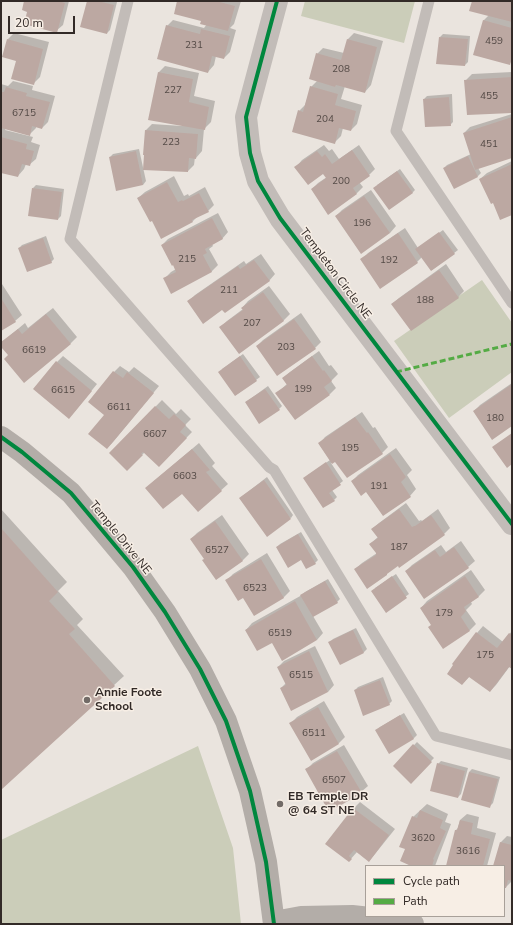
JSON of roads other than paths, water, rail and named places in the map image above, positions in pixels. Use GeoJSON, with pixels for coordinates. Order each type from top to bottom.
{"type":"FeatureCollection","features":[{"type":"Feature","properties":{"kind":"street","name":"Templeton Circle NE"},"geometry":{"type":"LineString","coordinates":[[277,1],[246,117],[250,153],[258,181],[280,218],[512,524]]}},
{"type":"Feature","properties":{"kind":"street","name":"Temple Drive NE"},"geometry":{"type":"LineString","coordinates":[[1,437],[22,452],[71,493],[133,567],[165,612],[200,669],[226,721],[250,791],[266,862],[274,923]]}},
{"type":"Feature","properties":{"kind":"street"},"geometry":{"type":"LineString","coordinates":[[274,923],[301,917],[352,916],[413,924]]}},
{"type":"Feature","properties":{"kind":"lane"},"geometry":{"type":"LineString","coordinates":[[128,1],[70,239],[269,467],[274,470],[436,736],[512,755]]}},
{"type":"Feature","properties":{"kind":"lane"},"geometry":{"type":"LineString","coordinates":[[429,1],[396,131],[512,303]]}},
{"type":"Feature","properties":{"kind":"place","name":"Annie Foote School"},"geometry":{"type":"Point","coordinates":[87,700]}},
{"type":"Feature","properties":{"kind":"place","name":"EB Temple DR @ 64 ST NE"},"geometry":{"type":"Point","coordinates":[280,804]}}]}
